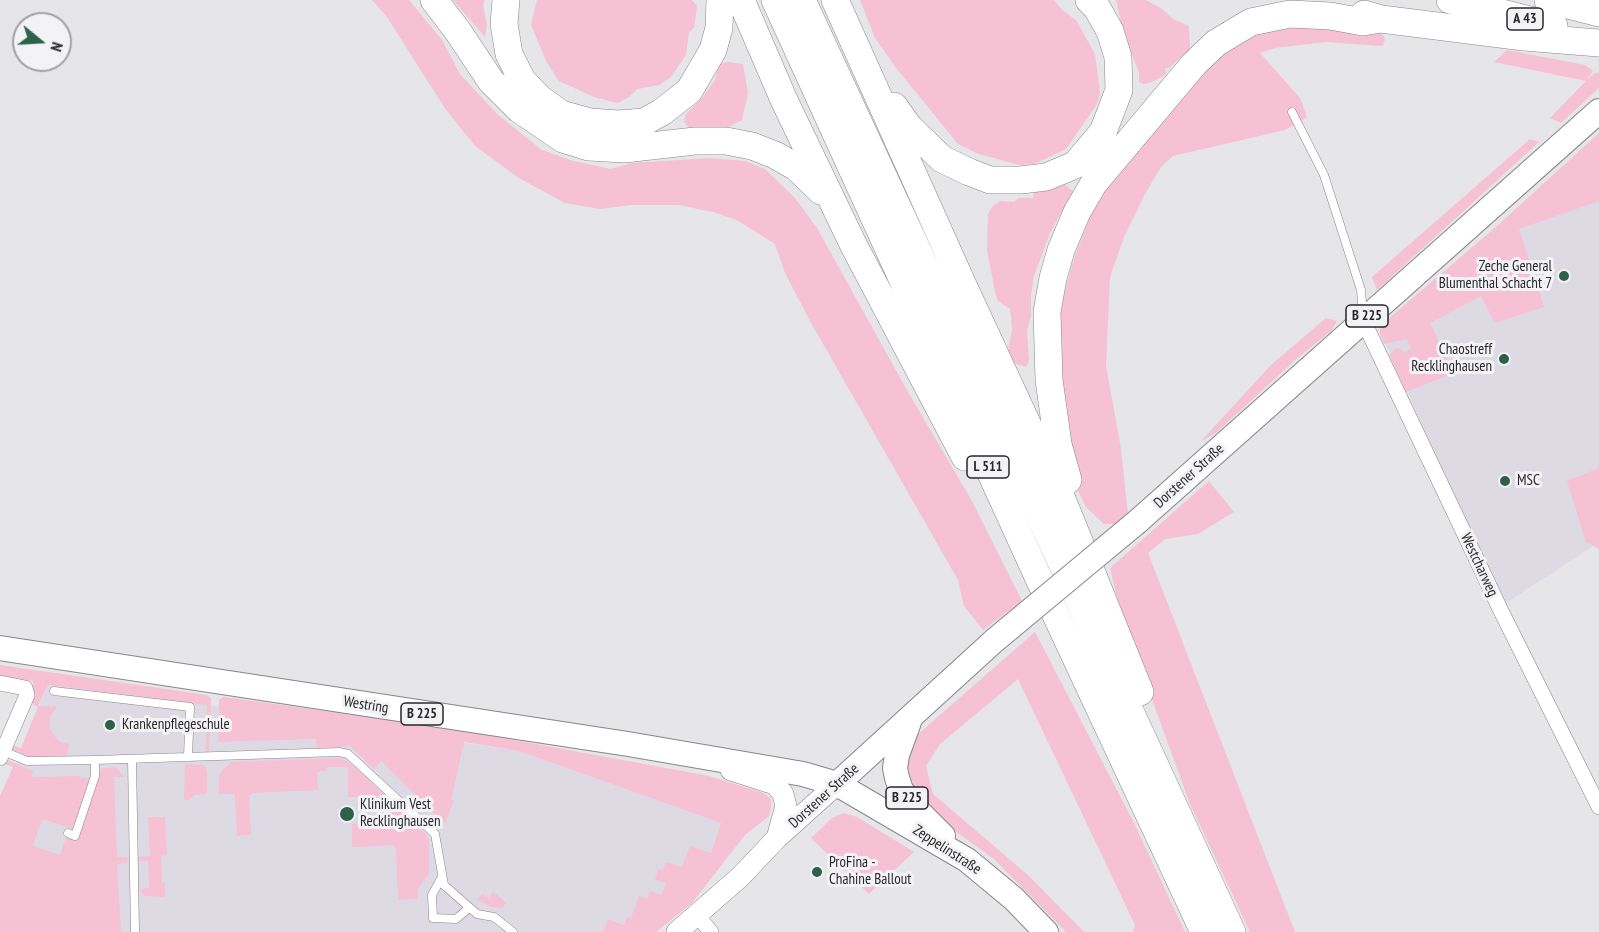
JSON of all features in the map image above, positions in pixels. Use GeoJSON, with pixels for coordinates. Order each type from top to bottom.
{"type":"FeatureCollection","features":[{"type":"Feature","properties":{"kind":"highway"},"geometry":{"type":"LineString","coordinates":[[434,0],[491,81],[519,109],[563,139],[589,147],[624,149],[695,141],[726,141],[752,146],[775,154],[795,167],[819,188],[853,244]]}},
{"type":"Feature","properties":{"kind":"highway"},"geometry":{"type":"LineString","coordinates":[[506,0],[504,24],[509,54],[522,80],[539,98],[561,114],[590,122],[618,123],[644,122],[662,112],[689,91],[713,50],[718,28],[720,0]]}},
{"type":"Feature","properties":{"kind":"highway"},"geometry":{"type":"LineString","coordinates":[[741,0],[784,100],[853,244],[952,434],[998,515],[1039,579]]}},
{"type":"Feature","properties":{"kind":"highway","name":"L 511"},"geometry":{"type":"LineString","coordinates":[[775,0],[1039,579],[1204,932]]}},
{"type":"Feature","properties":{"kind":"highway","name":"L 511"},"geometry":{"type":"LineString","coordinates":[[802,0],[1232,932]]}},
{"type":"Feature","properties":{"kind":"highway"},"geometry":{"type":"LineString","coordinates":[[835,0],[1062,499],[1161,744],[1184,827]]}},
{"type":"Feature","properties":{"kind":"highway"},"geometry":{"type":"LineString","coordinates":[[865,68],[909,127],[942,159],[990,180],[1046,177],[1075,165],[1102,132],[1119,90],[1118,57],[1110,31],[1097,8],[1089,0]]}},
{"type":"Feature","properties":{"kind":"highway"},"geometry":{"type":"LineString","coordinates":[[1305,0],[1381,19],[1524,37],[1599,43]]}},
{"type":"Feature","properties":{"kind":"highway","name":"A 43"},"geometry":{"type":"LineString","coordinates":[[1450,0],[1599,38]]}},
{"type":"Feature","properties":{"kind":"highway","name":"A 43"},"geometry":{"type":"LineString","coordinates":[[1548,0],[1599,13]]}},
{"type":"Feature","properties":{"kind":"highway"},"geometry":{"type":"LineString","coordinates":[[1583,0],[1599,6]]}},
{"type":"Feature","properties":{"kind":"highway"},"geometry":{"type":"LineString","coordinates":[[1110,618],[1105,589],[1064,468],[1058,444],[1049,380],[1047,312],[1061,250],[1077,212],[1094,183],[1116,154],[1194,64],[1216,43],[1251,21],[1290,14],[1330,16],[1363,22],[1381,19]]}},
{"type":"Feature","properties":{"kind":"main road","name":"Dorstener Straße"},"geometry":{"type":"LineString","coordinates":[[676,932],[740,877],[777,838],[995,639],[1137,522],[1599,111]]}},
{"type":"Feature","properties":{"kind":"main road","name":"Westring"},"geometry":{"type":"LineString","coordinates":[[0,648],[678,753],[803,774],[837,784]]}},
{"type":"Feature","properties":{"kind":"main road","name":"B 225"},"geometry":{"type":"LineString","coordinates":[[910,717],[896,762],[897,778],[901,790],[914,807],[967,860]]}},
{"type":"Feature","properties":{"kind":"main road","name":"Dorstener Straße"},"geometry":{"type":"LineString","coordinates":[[678,753],[775,784],[783,794],[786,806],[777,838]]}},
{"type":"Feature","properties":{"kind":"main road","name":"Zeppelinstraße"},"geometry":{"type":"LineString","coordinates":[[837,784],[967,860],[1014,899],[1046,932]]}},
{"type":"Feature","properties":{"kind":"street","name":"Westcharweg"},"geometry":{"type":"LineString","coordinates":[[1363,320],[1501,611],[1599,807]]}},
{"type":"Feature","properties":{"kind":"street"},"geometry":{"type":"LineString","coordinates":[[0,683],[25,688],[27,695],[2,754]]}},
{"type":"Feature","properties":{"kind":"street"},"geometry":{"type":"LineString","coordinates":[[697,915],[711,932]]}},
{"type":"Feature","properties":{"kind":"lane"},"geometry":{"type":"LineString","coordinates":[[1292,112],[1324,175],[1361,290],[1363,320]]}},
{"type":"Feature","properties":{"kind":"lane"},"geometry":{"type":"LineString","coordinates":[[54,690],[190,707],[188,756]]}},
{"type":"Feature","properties":{"kind":"lane"},"geometry":{"type":"LineString","coordinates":[[2,754],[27,761],[339,752],[348,754],[435,834],[444,885],[477,914],[494,917],[513,932]]}},
{"type":"Feature","properties":{"kind":"lane"},"geometry":{"type":"LineString","coordinates":[[132,759],[135,932]]}},
{"type":"Feature","properties":{"kind":"lane"},"geometry":{"type":"LineString","coordinates":[[68,833],[75,836],[95,776],[95,760]]}},
{"type":"Feature","properties":{"kind":"lane"},"geometry":{"type":"LineString","coordinates":[[442,877],[432,895],[433,918],[456,919],[469,908]]}},
{"type":"Feature","properties":{"kind":"shaded area"},"geometry":{"type":"Polygon","coordinates":[[[372,0],[409,0],[442,40],[460,74],[497,114],[542,150],[573,161],[611,169],[632,163],[710,158],[745,161],[765,169],[795,198],[817,228],[908,392],[972,501],[1022,601],[983,630],[964,606],[958,580],[810,321],[785,273],[775,244],[737,220],[713,212],[679,205],[630,205],[600,209],[565,203],[519,178],[475,146],[444,107],[387,17],[372,0]]]}},
{"type":"Feature","properties":{"kind":"shaded area"},"geometry":{"type":"Polygon","coordinates":[[[453,0],[485,0],[483,6],[487,24],[485,37],[453,0]]]}},
{"type":"Feature","properties":{"kind":"shaded area"},"geometry":{"type":"Polygon","coordinates":[[[537,0],[692,0],[697,6],[694,28],[689,32],[686,55],[671,77],[659,85],[637,89],[618,103],[594,97],[559,81],[546,61],[531,25],[537,0]]]}},
{"type":"Feature","properties":{"kind":"shaded area"},"geometry":{"type":"Polygon","coordinates":[[[860,0],[1054,0],[1062,10],[1076,20],[1095,54],[1100,93],[1097,104],[1066,149],[1034,164],[1019,165],[976,153],[958,144],[897,69],[875,38],[860,0]]]}},
{"type":"Feature","properties":{"kind":"shaded area"},"geometry":{"type":"Polygon","coordinates":[[[1116,0],[1146,0],[1162,9],[1173,19],[1189,26],[1190,49],[1169,68],[1165,68],[1166,74],[1152,82],[1144,84],[1139,82],[1139,72],[1124,35],[1116,0]]]}},
{"type":"Feature","properties":{"kind":"shaded area"},"geometry":{"type":"Polygon","coordinates":[[[1283,24],[1380,31],[1385,39],[1383,46],[1326,42],[1275,48],[1260,53],[1300,98],[1307,117],[1285,130],[1173,156],[1161,167],[1145,194],[1124,237],[1110,277],[1106,366],[1121,449],[1128,515],[1116,524],[1104,524],[1086,507],[1079,493],[1063,416],[1060,311],[1072,264],[1090,217],[1101,197],[1115,174],[1152,129],[1218,57],[1249,36],[1283,24]]]}},
{"type":"Feature","properties":{"kind":"shaded area"},"geometry":{"type":"Polygon","coordinates":[[[1507,50],[1585,65],[1593,71],[1587,80],[1595,73],[1599,73],[1599,88],[1561,123],[1550,118],[1586,81],[1494,62],[1507,50]]]}},
{"type":"Feature","properties":{"kind":"shaded area"},"geometry":{"type":"Polygon","coordinates":[[[728,62],[743,64],[748,93],[742,120],[724,129],[691,130],[684,122],[686,114],[703,97],[715,80],[719,64],[728,62]]]}},
{"type":"Feature","properties":{"kind":"shaded area"},"geometry":{"type":"Polygon","coordinates":[[[1599,133],[1599,201],[1519,229],[1544,307],[1495,323],[1481,296],[1430,323],[1454,373],[1406,392],[1389,355],[1396,348],[1401,349],[1403,353],[1411,349],[1407,339],[1384,344],[1380,326],[1497,226],[1599,133]]]}},
{"type":"Feature","properties":{"kind":"shaded area"},"geometry":{"type":"Polygon","coordinates":[[[1530,139],[1539,142],[1377,290],[1372,277],[1530,139]]]}},
{"type":"Feature","properties":{"kind":"shaded area","name":"Zeche General Blumenthal Schacht 7"},"geometry":{"type":"Polygon","coordinates":[[[1599,142],[1599,542],[1503,605],[1380,331],[1599,142]]]}},
{"type":"Feature","properties":{"kind":"shaded area"},"geometry":{"type":"Polygon","coordinates":[[[1059,180],[1073,191],[1050,233],[1034,276],[1031,316],[1027,330],[1029,361],[1026,367],[1014,363],[1008,352],[1012,329],[1010,309],[998,301],[995,292],[987,250],[988,214],[992,207],[1000,201],[1014,202],[1019,198],[1033,198],[1035,190],[1059,180]]]}},
{"type":"Feature","properties":{"kind":"shaded area"},"geometry":{"type":"Polygon","coordinates":[[[1326,318],[1337,321],[1331,331],[1295,360],[1216,433],[1201,441],[1271,365],[1326,318]]]}},
{"type":"Feature","properties":{"kind":"shaded area"},"geometry":{"type":"Polygon","coordinates":[[[1599,468],[1599,549],[1586,542],[1567,481],[1599,468]]]}},
{"type":"Feature","properties":{"kind":"shaded area"},"geometry":{"type":"Polygon","coordinates":[[[1209,481],[1234,512],[1198,534],[1165,539],[1148,553],[1295,932],[1250,932],[1190,804],[1121,614],[1110,568],[1209,481]]]}},
{"type":"Feature","properties":{"kind":"shaded area"},"geometry":{"type":"Polygon","coordinates":[[[1035,632],[1135,825],[1185,932],[1133,932],[1135,925],[1018,679],[940,744],[926,766],[933,794],[1029,876],[1084,932],[1066,932],[994,859],[941,821],[916,799],[907,780],[907,761],[917,735],[1035,632]]]}},
{"type":"Feature","properties":{"kind":"shaded area"},"geometry":{"type":"Polygon","coordinates":[[[0,665],[207,695],[211,699],[209,752],[206,752],[207,705],[48,685],[38,706],[57,707],[50,717],[50,729],[61,742],[69,744],[67,756],[30,757],[9,748],[11,745],[21,748],[38,707],[29,702],[33,691],[33,681],[0,677],[0,665]]]}},
{"type":"Feature","properties":{"kind":"shaded area","name":"Klinikum Vest Recklinghausen"},"geometry":{"type":"Polygon","coordinates":[[[48,685],[208,705],[519,751],[721,823],[711,853],[683,867],[663,871],[659,869],[655,880],[667,883],[662,895],[647,899],[624,925],[608,919],[603,932],[121,932],[0,886],[0,804],[48,685]]]}},
{"type":"Feature","properties":{"kind":"shaded area"},"geometry":{"type":"Polygon","coordinates":[[[223,697],[444,727],[709,776],[764,793],[771,799],[771,808],[769,816],[745,835],[692,903],[656,932],[603,932],[608,919],[624,925],[627,917],[631,918],[639,896],[647,899],[650,891],[662,895],[666,883],[655,880],[658,869],[663,870],[666,862],[682,867],[690,846],[711,853],[721,823],[519,751],[464,742],[451,800],[454,800],[445,824],[381,761],[374,769],[350,746],[317,748],[316,739],[218,742],[219,700],[223,697]]]}},
{"type":"Feature","properties":{"kind":"shaded area"},"geometry":{"type":"Polygon","coordinates":[[[339,758],[348,761],[426,834],[429,840],[429,874],[418,888],[418,899],[398,900],[396,848],[393,845],[352,847],[352,824],[377,825],[380,823],[380,799],[348,797],[348,767],[327,767],[326,771],[317,773],[318,790],[252,793],[249,795],[251,835],[237,836],[235,795],[219,794],[219,775],[231,762],[339,758]]]}},
{"type":"Feature","properties":{"kind":"shaded area"},"geometry":{"type":"Polygon","coordinates":[[[5,759],[33,771],[32,777],[91,778],[74,829],[42,819],[33,846],[60,855],[66,838],[77,840],[101,769],[115,767],[124,777],[114,777],[117,857],[128,857],[127,863],[117,864],[121,932],[0,932],[0,796],[13,767],[3,763],[5,759]]]}},
{"type":"Feature","properties":{"kind":"shaded area"},"geometry":{"type":"Polygon","coordinates":[[[185,764],[204,765],[207,771],[207,794],[194,795],[189,800],[184,800],[185,764]]]}},
{"type":"Feature","properties":{"kind":"shaded area"},"geometry":{"type":"Polygon","coordinates":[[[843,813],[857,817],[914,852],[869,894],[811,838],[832,818],[843,813]]]}},
{"type":"Feature","properties":{"kind":"shaded area"},"geometry":{"type":"Polygon","coordinates":[[[148,817],[165,817],[167,855],[161,856],[165,897],[144,896],[139,889],[149,888],[148,861],[137,861],[137,857],[150,856],[148,817]]]}},
{"type":"Feature","properties":{"kind":"shaded area"},"geometry":{"type":"Polygon","coordinates":[[[494,892],[506,903],[502,908],[491,907],[477,900],[482,894],[488,898],[494,892]]]}},
{"type":"Feature","properties":{"kind":"place","name":"Zeche General Blumenthal Schacht 7"},"geometry":{"type":"Point","coordinates":[1564,276]}},
{"type":"Feature","properties":{"kind":"place","name":"Chaostreff Recklinghausen"},"geometry":{"type":"Point","coordinates":[1504,359]}},
{"type":"Feature","properties":{"kind":"place","name":"MSC"},"geometry":{"type":"Point","coordinates":[1505,481]}},
{"type":"Feature","properties":{"kind":"place","name":"Krankenpflegeschule"},"geometry":{"type":"Point","coordinates":[110,725]}},
{"type":"Feature","properties":{"kind":"place","name":"Klinikum Vest Recklinghausen"},"geometry":{"type":"Point","coordinates":[347,814]}},
{"type":"Feature","properties":{"kind":"place","name":"ProFina - Chahine Ballout"},"geometry":{"type":"Point","coordinates":[817,872]}}]}
